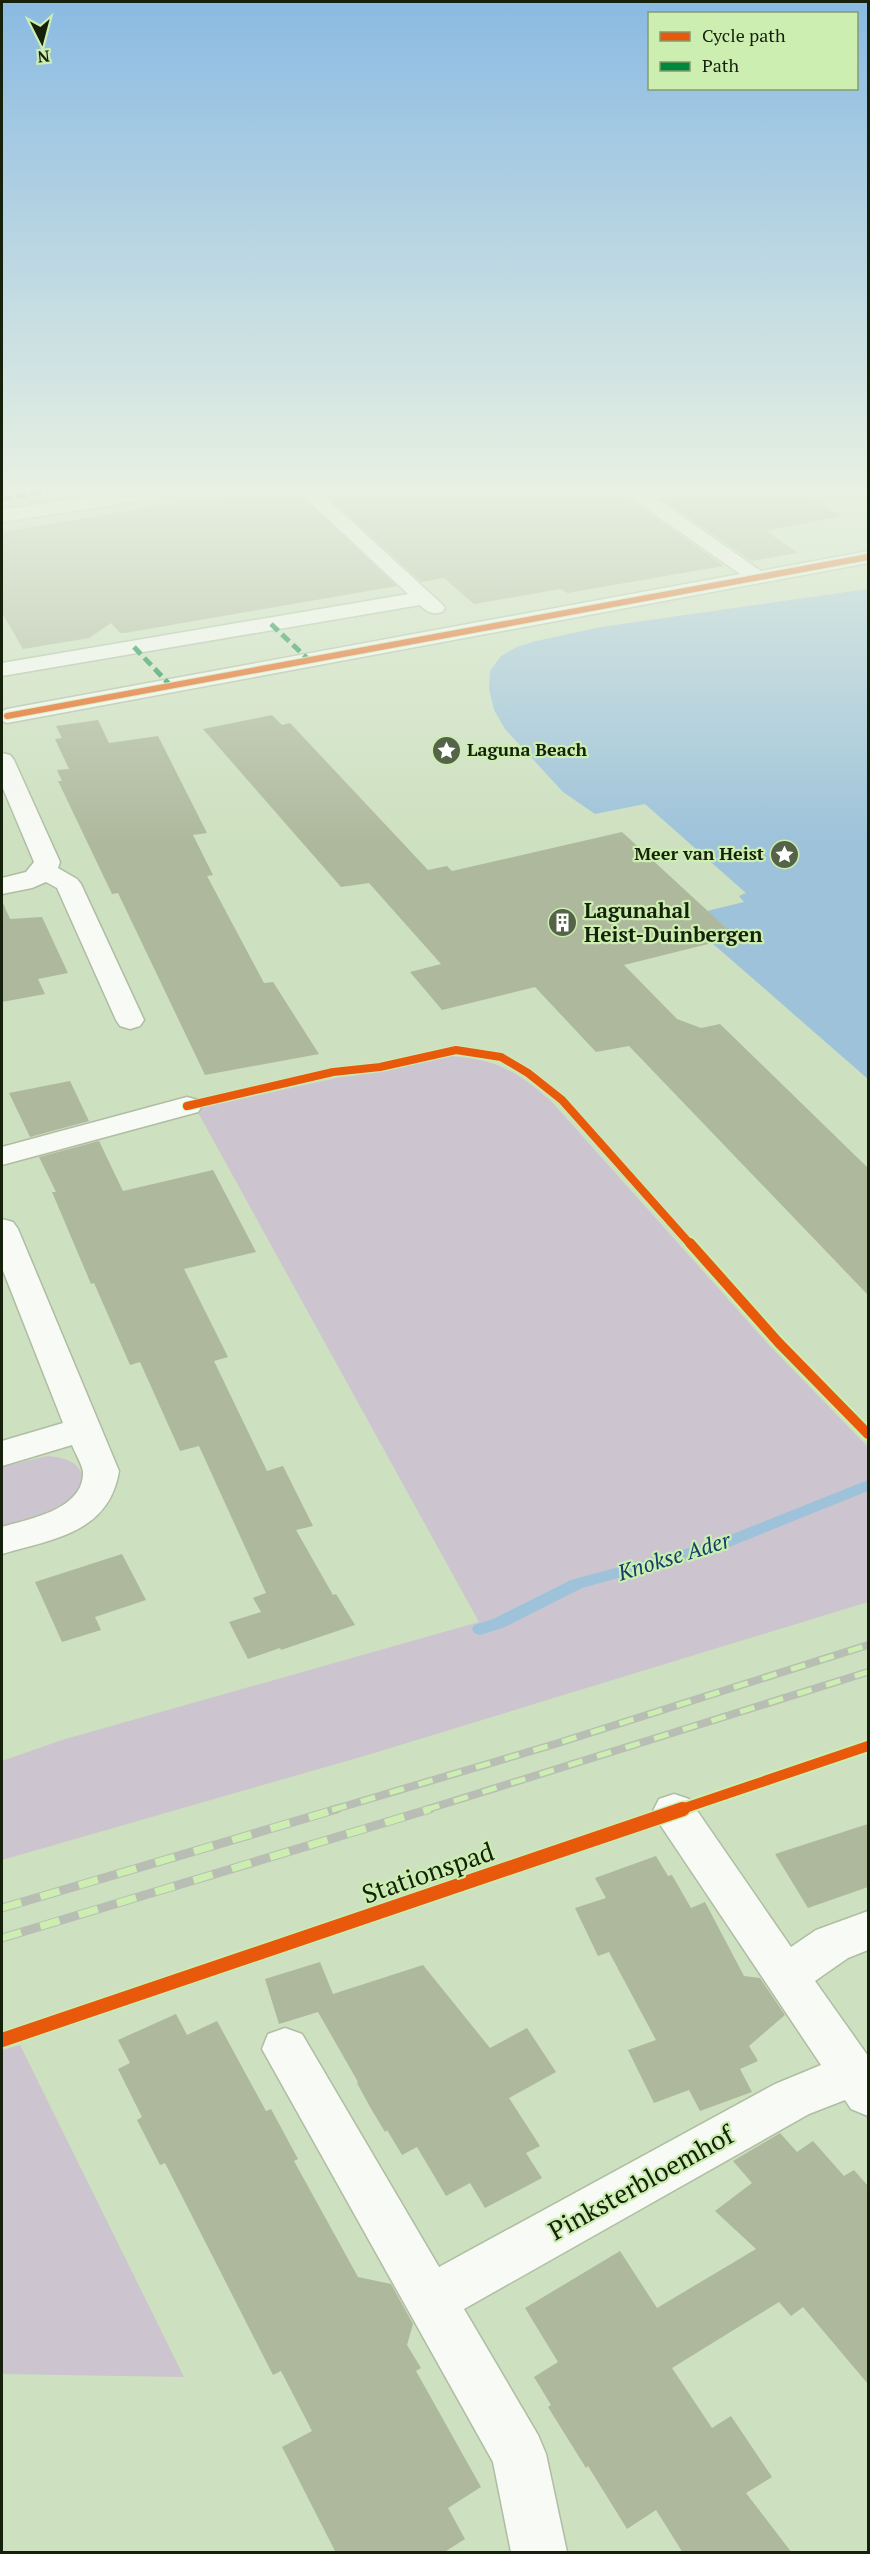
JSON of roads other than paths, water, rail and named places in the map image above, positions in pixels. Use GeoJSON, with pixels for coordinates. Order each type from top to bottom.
{"type":"FeatureCollection","features":[{"type":"Feature","properties":{"kind":"street"},"geometry":{"type":"LineString","coordinates":[[2,670],[370,607]]}},
{"type":"Feature","properties":{"kind":"street"},"geometry":{"type":"LineString","coordinates":[[434,607],[461,631]]}},
{"type":"Feature","properties":{"kind":"street"},"geometry":{"type":"LineString","coordinates":[[3,720],[594,607]]}},
{"type":"Feature","properties":{"kind":"street"},"geometry":{"type":"LineString","coordinates":[[2,760],[47,862],[45,871],[36,878],[2,886]]}},
{"type":"Feature","properties":{"kind":"street"},"geometry":{"type":"LineString","coordinates":[[45,871],[68,884],[130,1020]]}},
{"type":"Feature","properties":{"kind":"street"},"geometry":{"type":"LineString","coordinates":[[2,1156],[187,1107]]}},
{"type":"Feature","properties":{"kind":"street"},"geometry":{"type":"LineString","coordinates":[[2,1229],[101,1471],[101,1486],[93,1501],[78,1514],[2,1540]]}},
{"type":"Feature","properties":{"kind":"street"},"geometry":{"type":"LineString","coordinates":[[2,1454],[84,1429]]}},
{"type":"Feature","properties":{"kind":"street","name":"Pinksterbloemhof"},"geometry":{"type":"LineString","coordinates":[[432,2300],[484,2268],[792,2099],[861,2084],[674,1811]]}},
{"type":"Feature","properties":{"kind":"street"},"geometry":{"type":"LineString","coordinates":[[785,1976],[832,1944],[868,1930]]}},
{"type":"Feature","properties":{"kind":"street"},"geometry":{"type":"LineString","coordinates":[[285,2049],[519,2454],[539,2553]]}},
{"type":"Feature","properties":{"kind":"water","name":"Meer van Heist"},"geometry":{"type":"Polygon","coordinates":[[[740,607],[868,607],[868,1079],[712,943],[736,937],[707,911],[744,902],[739,896],[746,893],[645,804],[595,814],[563,792],[505,729],[494,710],[489,689],[490,671],[501,656],[517,647],[536,641],[601,627],[740,607]]]}},
{"type":"Feature","properties":{"kind":"waterway","name":"Knokse Ader"},"geometry":{"type":"LineString","coordinates":[[480,1629],[499,1623],[577,1584],[719,1545],[868,1485]]}},
{"type":"Feature","properties":{"kind":"railway"},"geometry":{"type":"LineString","coordinates":[[332,1810],[555,1744],[868,1645]]}},
{"type":"Feature","properties":{"kind":"railway"},"geometry":{"type":"LineString","coordinates":[[425,1810],[868,1672]]}},
{"type":"Feature","properties":{"kind":"railway"},"geometry":{"type":"LineString","coordinates":[[2,1908],[337,1809]]}},
{"type":"Feature","properties":{"kind":"railway"},"geometry":{"type":"LineString","coordinates":[[2,1938],[430,1809]]}},
{"type":"Feature","properties":{"kind":"place","name":"Laguna Beach"},"geometry":{"type":"Point","coordinates":[446,750]}},
{"type":"Feature","properties":{"kind":"place","name":"Meer van Heist"},"geometry":{"type":"Point","coordinates":[785,854]}},
{"type":"Feature","properties":{"kind":"place","name":"Lagunahal Heist-Duinbergen"},"geometry":{"type":"Point","coordinates":[563,923]}}]}
